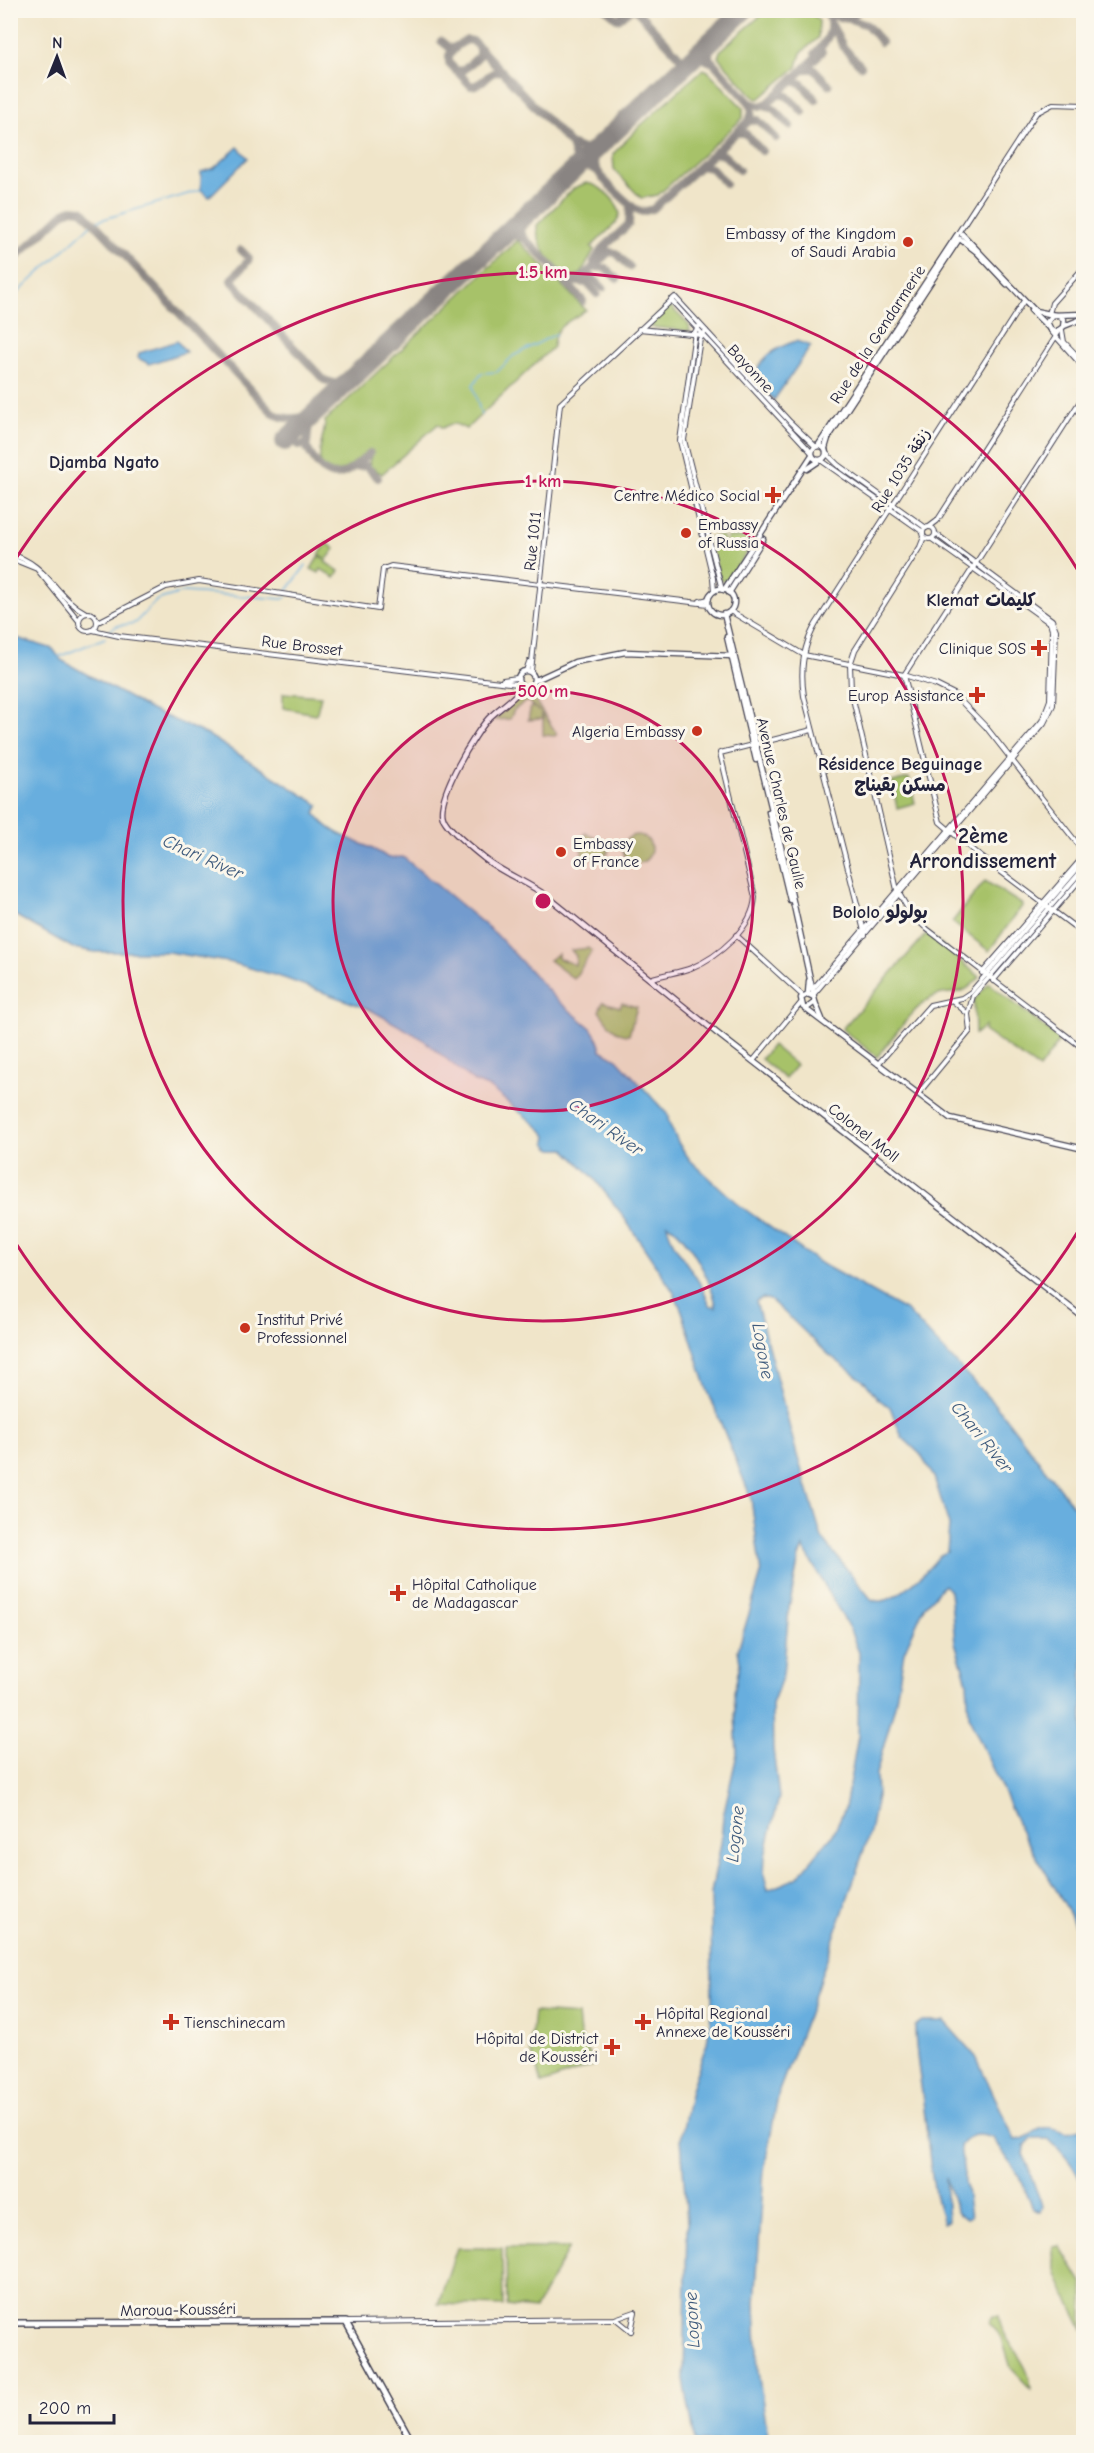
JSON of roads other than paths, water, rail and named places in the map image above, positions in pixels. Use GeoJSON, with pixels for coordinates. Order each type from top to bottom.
{"type":"FeatureCollection","features":[{"type":"Feature","properties":{"kind":"highway","name":"Maroua-Kousséri"},"geometry":{"type":"LineString","coordinates":[[10,2323],[346,2322]]}},
{"type":"Feature","properties":{"kind":"highway"},"geometry":{"type":"LineString","coordinates":[[346,2322],[412,2442]]}},
{"type":"Feature","properties":{"kind":"main road"},"geometry":{"type":"LineString","coordinates":[[959,237],[963,225],[1036,112],[1053,104],[1083,105]]}},
{"type":"Feature","properties":{"kind":"main road"},"geometry":{"type":"LineString","coordinates":[[959,237],[977,252],[1083,368]]}},
{"type":"Feature","properties":{"kind":"main road"},"geometry":{"type":"LineString","coordinates":[[959,237],[1035,310],[1055,315],[1083,316]]}},
{"type":"Feature","properties":{"kind":"main road","name":"Rue de la Gendarmerie"},"geometry":{"type":"LineString","coordinates":[[725,591],[817,446],[959,237]]}},
{"type":"Feature","properties":{"kind":"main road","name":"Rue de la Gendarmerie"},"geometry":{"type":"LineString","coordinates":[[820,461],[826,451],[828,438],[959,237]]}},
{"type":"Feature","properties":{"kind":"main road"},"geometry":{"type":"LineString","coordinates":[[1083,267],[1052,303],[1062,328],[1064,342],[1083,363]]}},
{"type":"Feature","properties":{"kind":"main road","name":"Bayonne"},"geometry":{"type":"LineString","coordinates":[[673,299],[782,417],[817,446]]}},
{"type":"Feature","properties":{"kind":"main road","name":"Rue 1011"},"geometry":{"type":"LineString","coordinates":[[530,672],[560,404],[673,299]]}},
{"type":"Feature","properties":{"kind":"main road","name":"Rue 1035 زنقة"},"geometry":{"type":"LineString","coordinates":[[864,934],[803,689],[804,655],[812,631],[1023,302]]}},
{"type":"Feature","properties":{"kind":"main road"},"geometry":{"type":"LineString","coordinates":[[1049,348],[1052,337],[1048,319],[1055,315]]}},
{"type":"Feature","properties":{"kind":"main road"},"geometry":{"type":"LineString","coordinates":[[1049,329],[1062,328],[1083,316]]}},
{"type":"Feature","properties":{"kind":"main road"},"geometry":{"type":"LineString","coordinates":[[698,326],[695,334],[684,440],[725,591],[733,610],[804,655],[904,675],[936,685],[954,694],[975,715],[1083,854],[973,996],[968,1014],[970,1024],[967,1036],[917,1095]]}},
{"type":"Feature","properties":{"kind":"main road"},"geometry":{"type":"LineString","coordinates":[[1062,328],[937,521],[926,531],[920,547],[867,629],[850,665],[851,690],[898,891],[912,914],[987,977],[1083,1049]]}},
{"type":"Feature","properties":{"kind":"main road"},"geometry":{"type":"LineString","coordinates":[[639,329],[704,333],[689,389],[681,429],[681,447],[714,578],[714,591],[708,601]]}},
{"type":"Feature","properties":{"kind":"main road"},"geometry":{"type":"LineString","coordinates":[[1083,395],[904,675],[938,818],[949,832],[1083,934]]}},
{"type":"Feature","properties":{"kind":"main road","name":"Bayonne"},"geometry":{"type":"LineString","coordinates":[[789,424],[812,454]]}},
{"type":"Feature","properties":{"kind":"main road"},"geometry":{"type":"LineString","coordinates":[[817,446],[826,451],[838,465],[926,531],[931,539],[974,565]]}},
{"type":"Feature","properties":{"kind":"main road"},"geometry":{"type":"LineString","coordinates":[[812,454],[892,506]]}},
{"type":"Feature","properties":{"kind":"main road"},"geometry":{"type":"LineString","coordinates":[[725,591],[810,465],[820,461]]}},
{"type":"Feature","properties":{"kind":"main road"},"geometry":{"type":"LineString","coordinates":[[920,547],[936,533],[937,521]]}},
{"type":"Feature","properties":{"kind":"main road"},"geometry":{"type":"LineString","coordinates":[[792,1014],[806,1008],[820,980],[864,934],[1010,760],[1048,711],[1052,627],[1045,618],[974,565],[936,533],[926,531]]}},
{"type":"Feature","properties":{"kind":"main road"},"geometry":{"type":"LineString","coordinates":[[10,556],[37,569],[79,621],[83,630],[93,630],[98,623],[118,611],[166,587],[199,581],[378,609],[383,569],[387,566],[708,601]]}},
{"type":"Feature","properties":{"kind":"main road"},"geometry":{"type":"LineString","coordinates":[[10,556],[39,566],[72,604],[86,613],[118,611]]}},
{"type":"Feature","properties":{"kind":"main road"},"geometry":{"type":"LineString","coordinates":[[714,591],[725,591]]}},
{"type":"Feature","properties":{"kind":"main road"},"geometry":{"type":"LineString","coordinates":[[708,601],[712,611],[722,614],[733,610]]}},
{"type":"Feature","properties":{"kind":"main road"},"geometry":{"type":"LineString","coordinates":[[79,621],[86,613]]}},
{"type":"Feature","properties":{"kind":"main road"},"geometry":{"type":"LineString","coordinates":[[93,614],[103,632]]}},
{"type":"Feature","properties":{"kind":"main road","name":"Avenue Charles de Gaulle"},"geometry":{"type":"LineString","coordinates":[[722,614],[807,968],[811,995],[822,1019]]}},
{"type":"Feature","properties":{"kind":"main road","name":"Rue Brosset"},"geometry":{"type":"LineString","coordinates":[[93,630],[499,681]]}},
{"type":"Feature","properties":{"kind":"main road"},"geometry":{"type":"LineString","coordinates":[[499,681],[519,686],[592,658],[625,652],[733,656]]}},
{"type":"Feature","properties":{"kind":"main road"},"geometry":{"type":"LineString","coordinates":[[499,681],[517,678],[530,672],[550,673]]}},
{"type":"Feature","properties":{"kind":"main road"},"geometry":{"type":"LineString","coordinates":[[530,672],[534,681]]}},
{"type":"Feature","properties":{"kind":"main road"},"geometry":{"type":"LineString","coordinates":[[517,678],[519,686]]}},
{"type":"Feature","properties":{"kind":"main road","name":"Colonel Moll"},"geometry":{"type":"LineString","coordinates":[[519,686],[512,697],[488,720],[467,751],[452,779],[442,810],[443,818],[486,860],[538,890],[1083,1318]]}},
{"type":"Feature","properties":{"kind":"main road"},"geometry":{"type":"LineString","coordinates":[[650,980],[702,963],[736,935],[752,912],[755,897],[720,753],[812,730]]}},
{"type":"Feature","properties":{"kind":"main road","name":"Avenue Charles de Gaulle"},"geometry":{"type":"LineString","coordinates":[[754,745],[811,976],[811,995]]}},
{"type":"Feature","properties":{"kind":"main road"},"geometry":{"type":"LineString","coordinates":[[1043,904],[1083,861]]}},
{"type":"Feature","properties":{"kind":"main road"},"geometry":{"type":"LineString","coordinates":[[1051,910],[1083,868]]}},
{"type":"Feature","properties":{"kind":"main road"},"geometry":{"type":"LineString","coordinates":[[878,1064],[930,1005],[942,1000],[953,1001],[962,998],[987,977],[1083,875]]}},
{"type":"Feature","properties":{"kind":"main road"},"geometry":{"type":"LineString","coordinates":[[736,935],[811,995]]}},
{"type":"Feature","properties":{"kind":"main road"},"geometry":{"type":"LineString","coordinates":[[753,1061],[854,944]]}},
{"type":"Feature","properties":{"kind":"main road"},"geometry":{"type":"LineString","coordinates":[[811,976],[820,980]]}},
{"type":"Feature","properties":{"kind":"main road"},"geometry":{"type":"LineString","coordinates":[[953,1001],[968,1014]]}},
{"type":"Feature","properties":{"kind":"main road","name":"Avenue Charles de Gaulle"},"geometry":{"type":"LineString","coordinates":[[801,1003],[917,1095],[950,1118],[1083,1149]]}},
{"type":"Feature","properties":{"kind":"main road"},"geometry":{"type":"LineString","coordinates":[[346,2322],[615,2319],[635,2312],[631,2331],[615,2319]]}},
{"type":"Feature","properties":{"kind":"water"},"geometry":{"type":"Polygon","coordinates":[[[238,147],[248,158],[209,197],[201,190],[201,172],[214,168],[238,147]]]}},
{"type":"Feature","properties":{"kind":"water"},"geometry":{"type":"Polygon","coordinates":[[[177,341],[186,352],[149,364],[138,358],[139,353],[177,341]]]}},
{"type":"Feature","properties":{"kind":"water"},"geometry":{"type":"Polygon","coordinates":[[[796,341],[811,346],[774,400],[754,378],[756,371],[770,354],[796,341]]]}},
{"type":"Feature","properties":{"kind":"water"},"geometry":{"type":"Polygon","coordinates":[[[10,636],[53,649],[61,660],[151,710],[208,735],[319,805],[315,813],[331,829],[388,858],[403,857],[496,934],[556,999],[591,1028],[598,1039],[601,1050],[617,1059],[669,1116],[668,1121],[690,1160],[739,1205],[820,1263],[907,1311],[1000,1410],[1083,1519],[1083,1942],[1064,1903],[1020,1829],[969,1717],[967,1682],[955,1642],[950,1591],[944,1585],[924,1607],[904,1652],[895,1705],[876,1774],[877,1796],[870,1832],[807,2017],[779,2091],[764,2170],[755,2303],[758,2372],[769,2442],[695,2442],[684,2380],[687,2223],[681,2138],[691,2089],[707,2043],[712,2007],[711,1893],[721,1843],[723,1816],[737,1754],[734,1692],[740,1663],[738,1650],[761,1574],[751,1498],[707,1389],[682,1311],[673,1291],[621,1213],[593,1177],[565,1149],[550,1147],[546,1142],[547,1136],[541,1129],[490,1088],[473,1081],[421,1038],[369,1009],[284,978],[233,963],[168,952],[95,952],[73,948],[11,913],[10,636]],[[667,1224],[675,1244],[701,1285],[709,1305],[716,1307],[705,1274],[691,1249],[675,1229],[667,1224]],[[762,1298],[756,1301],[797,1455],[822,1538],[871,1599],[879,1601],[888,1599],[908,1587],[940,1555],[947,1552],[949,1525],[934,1477],[920,1454],[902,1437],[890,1407],[878,1399],[866,1383],[828,1354],[770,1300],[762,1298]],[[803,1547],[789,1608],[783,1675],[772,1704],[773,1749],[779,1797],[765,1856],[764,1875],[768,1890],[797,1878],[833,1834],[845,1808],[858,1736],[859,1653],[850,1630],[803,1547]]]}},
{"type":"Feature","properties":{"kind":"water"},"geometry":{"type":"Polygon","coordinates":[[[922,2021],[944,2021],[976,2057],[1015,2140],[1022,2139],[1042,2128],[1067,2133],[1083,2127],[1083,2188],[1073,2168],[1054,2144],[1048,2139],[1031,2139],[1025,2146],[1024,2156],[1042,2206],[1040,2212],[1033,2209],[1020,2177],[993,2138],[983,2135],[971,2136],[960,2146],[970,2217],[966,2219],[957,2212],[945,2178],[948,2221],[943,2223],[933,2180],[917,2057],[915,2026],[922,2021]]]}},
{"type":"Feature","properties":{"kind":"waterway"},"geometry":{"type":"LineString","coordinates":[[10,300],[94,222],[201,190]]}},
{"type":"Feature","properties":{"kind":"waterway"},"geometry":{"type":"LineString","coordinates":[[481,415],[473,385],[482,373],[497,372],[513,356],[556,334]]}},
{"type":"Feature","properties":{"kind":"waterway"},"geometry":{"type":"LineString","coordinates":[[287,591],[306,565]]}},
{"type":"Feature","properties":{"kind":"waterway"},"geometry":{"type":"LineString","coordinates":[[108,632],[116,626],[135,623],[157,600],[184,592],[283,599],[286,597]]}},
{"type":"Feature","properties":{"kind":"waterway"},"geometry":{"type":"LineString","coordinates":[[58,657],[105,638]]}},
{"type":"Feature","properties":{"kind":"place","name":"Embassy of the Kingdom of Saudi Arabia"},"geometry":{"type":"Point","coordinates":[908,242]}},
{"type":"Feature","properties":{"kind":"place","name":"Centre Médico Social"},"geometry":{"type":"Point","coordinates":[773,495]}},
{"type":"Feature","properties":{"kind":"place","name":"Embassy of Russia"},"geometry":{"type":"Point","coordinates":[686,533]}},
{"type":"Feature","properties":{"kind":"place","name":"Clinique SOS"},"geometry":{"type":"Point","coordinates":[1039,648]}},
{"type":"Feature","properties":{"kind":"place","name":"Europ Assistance"},"geometry":{"type":"Point","coordinates":[977,695]}},
{"type":"Feature","properties":{"kind":"place","name":"Algeria Embassy"},"geometry":{"type":"Point","coordinates":[697,731]}},
{"type":"Feature","properties":{"kind":"place","name":"Embassy of France"},"geometry":{"type":"Point","coordinates":[561,852]}},
{"type":"Feature","properties":{"kind":"place","name":"Institut Privé Professionnel"},"geometry":{"type":"Point","coordinates":[245,1328]}},
{"type":"Feature","properties":{"kind":"place","name":"Hôpital Catholique de Madagascar"},"geometry":{"type":"Point","coordinates":[398,1593]}},
{"type":"Feature","properties":{"kind":"place","name":"Tienschinecam"},"geometry":{"type":"Point","coordinates":[171,2022]}},
{"type":"Feature","properties":{"kind":"place","name":"Hôpital Regional Annexe de Kousséri"},"geometry":{"type":"Point","coordinates":[643,2022]}},
{"type":"Feature","properties":{"kind":"place","name":"Hôpital de District de Kousséri"},"geometry":{"type":"Point","coordinates":[612,2047]}},
{"type":"Feature","properties":{"kind":"district","name":"Djamba Ngato"},"geometry":{"type":"Point","coordinates":[104,462]}},
{"type":"Feature","properties":{"kind":"district","name":"Klemat كليمات"},"geometry":{"type":"Point","coordinates":[981,600]}},
{"type":"Feature","properties":{"kind":"district","name":"Résidence Beguinage مسكن بقيناج"},"geometry":{"type":"Point","coordinates":[900,774]}},
{"type":"Feature","properties":{"kind":"district","name":"2ème Arrondissement"},"geometry":{"type":"Point","coordinates":[983,848]}},
{"type":"Feature","properties":{"kind":"district","name":"Bololo بولولو"},"geometry":{"type":"Point","coordinates":[880,912]}},
{"type":"Feature","properties":{"kind":"water label","name":"Chari River"},"geometry":{"type":"Point","coordinates":[203,857]}},
{"type":"Feature","properties":{"kind":"water label","name":"Chari River"},"geometry":{"type":"Point","coordinates":[606,1127]}},
{"type":"Feature","properties":{"kind":"water label","name":"Logone"},"geometry":{"type":"Point","coordinates":[763,1351]}},
{"type":"Feature","properties":{"kind":"water label","name":"Chari River"},"geometry":{"type":"Point","coordinates":[982,1437]}},
{"type":"Feature","properties":{"kind":"water label","name":"Logone"},"geometry":{"type":"Point","coordinates":[735,1834]}},
{"type":"Feature","properties":{"kind":"water label","name":"Logone"},"geometry":{"type":"Point","coordinates":[692,2320]}}]}
